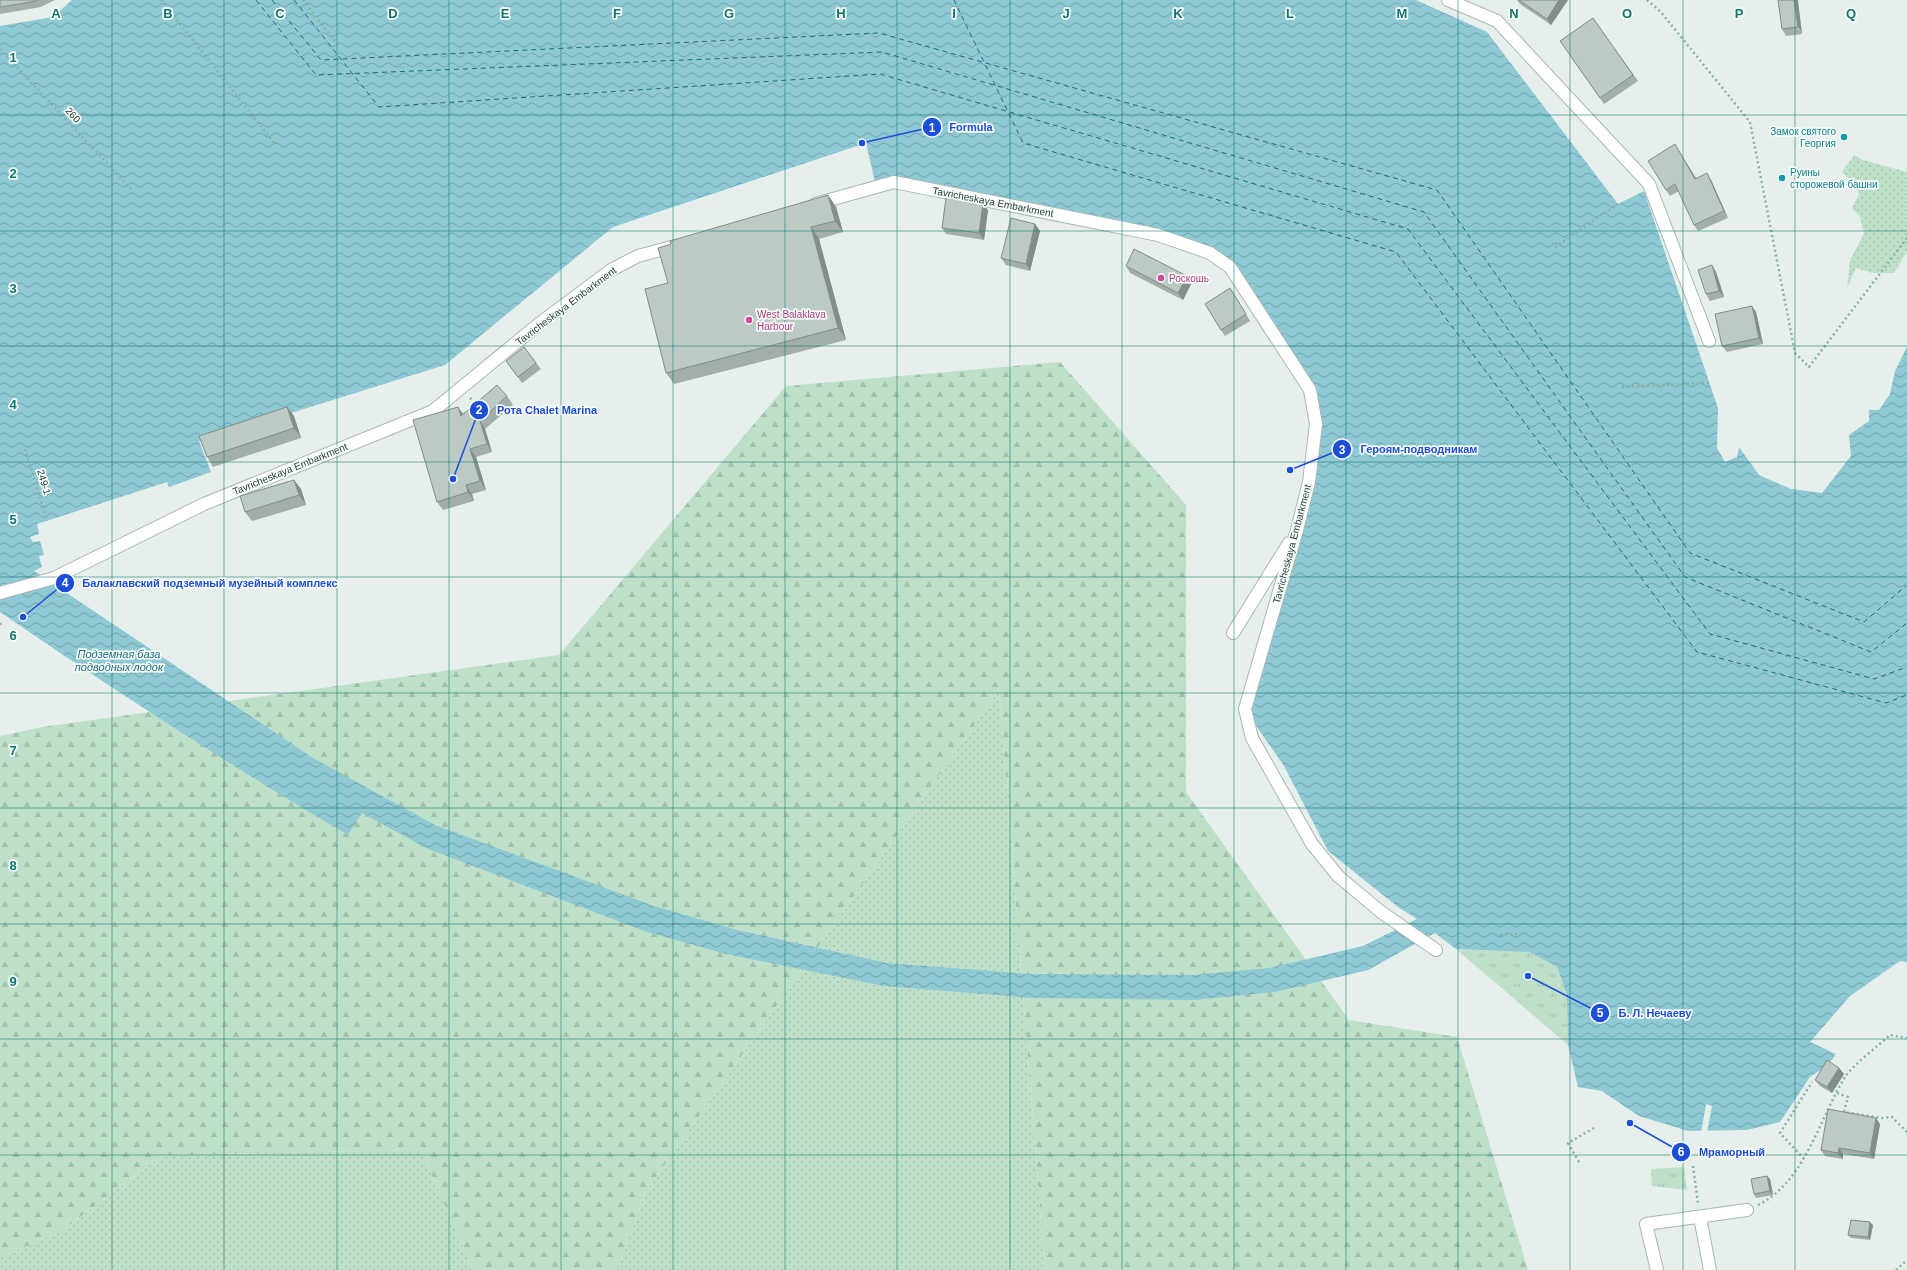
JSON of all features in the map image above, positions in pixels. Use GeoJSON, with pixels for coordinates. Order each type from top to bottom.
{"type":"FeatureCollection","features":[{"type":"Feature","properties":{"kind":"street"},"geometry":{"type":"LineString","coordinates":[[1448,0],[1497,21],[1649,184],[1709,341]]}},
{"type":"Feature","properties":{"kind":"street","name":"Tavricheskaya Embarkment"},"geometry":{"type":"LineString","coordinates":[[806,207],[894,182],[1158,235],[1210,253],[1230,267],[1310,390],[1316,424],[1309,482],[1297,530],[1245,709],[1252,738],[1312,844],[1338,876],[1381,912],[1436,950]]}},
{"type":"Feature","properties":{"kind":"street","name":"Tavricheskaya Embarkment"},"geometry":{"type":"LineString","coordinates":[[0,593],[54,578],[204,504],[433,411],[540,323],[610,270],[638,256],[684,243]]}},
{"type":"Feature","properties":{"kind":"street"},"geometry":{"type":"LineString","coordinates":[[1233,633],[1297,530]]}},
{"type":"Feature","properties":{"kind":"street"},"geometry":{"type":"LineString","coordinates":[[1657,1270],[1646,1224],[1747,1210]]}},
{"type":"Feature","properties":{"kind":"street"},"geometry":{"type":"LineString","coordinates":[[1700,1217],[1710,1270]]}},
{"type":"Feature","properties":{"kind":"path"},"geometry":{"type":"LineString","coordinates":[[161,0],[275,144]]}},
{"type":"Feature","properties":{"kind":"path"},"geometry":{"type":"LineString","coordinates":[[303,0],[338,44]]}},
{"type":"Feature","properties":{"kind":"path"},"geometry":{"type":"LineString","coordinates":[[1648,0],[1660,11],[1750,122],[1795,353],[1809,367],[1907,238]]}},
{"type":"Feature","properties":{"kind":"path","name":"260"},"geometry":{"type":"LineString","coordinates":[[0,49],[134,191]]}},
{"type":"Feature","properties":{"kind":"path"},"geometry":{"type":"LineString","coordinates":[[1555,247],[1618,204]]}},
{"type":"Feature","properties":{"kind":"path"},"geometry":{"type":"LineString","coordinates":[[1622,388],[1710,383]]}},
{"type":"Feature","properties":{"kind":"path","name":"249-1"},"geometry":{"type":"LineString","coordinates":[[25,449],[47,521]]}},
{"type":"Feature","properties":{"kind":"path"},"geometry":{"type":"LineString","coordinates":[[1495,935],[1517,934]]}},
{"type":"Feature","properties":{"kind":"path"},"geometry":{"type":"LineString","coordinates":[[1747,1210],[1771,1199],[1804,1159],[1846,1076],[1890,1035],[1907,1038]]}},
{"type":"Feature","properties":{"kind":"path"},"geometry":{"type":"LineString","coordinates":[[1804,1159],[1780,1133],[1812,1082]]}},
{"type":"Feature","properties":{"kind":"path"},"geometry":{"type":"LineString","coordinates":[[1837,1093],[1848,1097],[1844,1112],[1882,1118],[1892,1117],[1907,1132]]}},
{"type":"Feature","properties":{"kind":"path"},"geometry":{"type":"LineString","coordinates":[[1579,1162],[1568,1143],[1594,1128]]}},
{"type":"Feature","properties":{"kind":"path"},"geometry":{"type":"LineString","coordinates":[[1693,1166],[1700,1217]]}},
{"type":"Feature","properties":{"kind":"path"},"geometry":{"type":"LineString","coordinates":[[1896,1270],[1907,1260]]}},
{"type":"Feature","properties":{"kind":"green space"},"geometry":{"type":"Polygon","coordinates":[[[1854,155],[1863,160],[1907,172],[1907,251],[1894,273],[1872,273],[1856,268],[1847,288],[1850,260],[1864,234],[1860,217],[1852,208],[1859,194],[1853,183],[1842,172],[1854,155]]]}},
{"type":"Feature","properties":{"kind":"green space"},"geometry":{"type":"Polygon","coordinates":[[[1060,362],[1186,505],[1186,792],[1349,1020],[1457,1037],[1528,1270],[1042,1270],[1044,1260],[999,690],[646,1191],[617,1270],[473,1270],[421,1150],[163,1155],[61,1231],[0,1258],[0,736],[42,727],[559,655],[786,386],[1060,362]]]}},
{"type":"Feature","properties":{"kind":"green space"},"geometry":{"type":"Polygon","coordinates":[[[999,690],[1044,1260],[1042,1270],[617,1270],[646,1191],[999,690]]]}},
{"type":"Feature","properties":{"kind":"green space"},"geometry":{"type":"Polygon","coordinates":[[[1456,949],[1529,952],[1557,967],[1567,995],[1568,1045],[1456,949]]]}},
{"type":"Feature","properties":{"kind":"green space"},"geometry":{"type":"Polygon","coordinates":[[[421,1150],[473,1270],[0,1270],[0,1258],[61,1231],[163,1155],[421,1150]]]}},
{"type":"Feature","properties":{"kind":"green space"},"geometry":{"type":"Polygon","coordinates":[[[1684,1167],[1687,1190],[1652,1186],[1651,1169],[1684,1167]]]}},
{"type":"Feature","properties":{"kind":"water","name":"Подземная база подводных лодок"},"geometry":{"type":"Polygon","coordinates":[[[72,0],[1416,0],[1487,32],[1618,204],[1644,191],[1718,408],[1717,448],[1725,462],[1737,457],[1739,447],[1759,475],[1791,489],[1822,493],[1851,456],[1849,435],[1869,421],[1869,410],[1879,410],[1890,394],[1895,371],[1907,347],[1907,962],[1900,961],[1850,996],[1810,1042],[1836,1054],[1828,1065],[1810,1077],[1780,1122],[1747,1130],[1688,1131],[1639,1116],[1602,1091],[1578,1087],[1568,1045],[1567,995],[1557,967],[1529,952],[1456,949],[1435,933],[1368,970],[1275,992],[1195,1000],[1032,998],[884,986],[726,954],[647,932],[428,849],[362,813],[348,835],[259,782],[86,670],[0,612],[0,26],[53,17],[72,0]],[[866,143],[613,227],[445,365],[291,413],[290,411],[199,441],[211,472],[169,487],[167,482],[37,524],[39,534],[30,537],[33,542],[40,541],[44,555],[39,556],[42,567],[34,571],[313,758],[435,825],[654,906],[737,930],[887,963],[1030,974],[1192,975],[1269,968],[1363,946],[1417,919],[1398,907],[1328,851],[1284,766],[1257,727],[1250,711],[1320,427],[1320,409],[1312,388],[1233,262],[1213,248],[1187,238],[1124,221],[896,177],[875,182],[866,143]]]}},
{"type":"Feature","properties":{"kind":"pier"},"geometry":{"type":"Polygon","coordinates":[[[1706,1104],[1712,1106],[1707,1133],[1701,1133],[1706,1104]]]}},
{"type":"Feature","properties":{"kind":"building"},"geometry":{"type":"Polygon","coordinates":[[[0,0],[38,0],[0,7],[0,0]]]}},
{"type":"Feature","properties":{"kind":"building"},"geometry":{"type":"Polygon","coordinates":[[[1519,0],[1559,0],[1547,19],[1519,0]]]}},
{"type":"Feature","properties":{"kind":"building"},"geometry":{"type":"Polygon","coordinates":[[[1778,0],[1794,0],[1798,27],[1782,29],[1778,0]]]}},
{"type":"Feature","properties":{"kind":"building"},"geometry":{"type":"Polygon","coordinates":[[[1593,18],[1633,75],[1600,98],[1560,41],[1593,18]]]}},
{"type":"Feature","properties":{"kind":"building"},"geometry":{"type":"Polygon","coordinates":[[[1675,144],[1695,179],[1707,173],[1724,211],[1694,225],[1675,184],[1666,190],[1648,161],[1675,144]]]}},
{"type":"Feature","properties":{"kind":"building"},"geometry":{"type":"Polygon","coordinates":[[[828,195],[835,221],[811,227],[838,328],[666,373],[645,289],[668,283],[658,248],[671,244],[670,241],[828,195]]]}},
{"type":"Feature","properties":{"kind":"building"},"geometry":{"type":"Polygon","coordinates":[[[946,198],[983,203],[979,233],[942,228],[946,198]]]}},
{"type":"Feature","properties":{"kind":"building"},"geometry":{"type":"Polygon","coordinates":[[[1011,218],[1035,224],[1026,264],[1001,258],[1011,218]]]}},
{"type":"Feature","properties":{"kind":"building","name":"Роскошь"},"geometry":{"type":"Polygon","coordinates":[[[1134,249],[1187,276],[1178,293],[1126,266],[1134,249]]]}},
{"type":"Feature","properties":{"kind":"building"},"geometry":{"type":"Polygon","coordinates":[[[1712,265],[1719,291],[1706,294],[1698,270],[1712,265]]]}},
{"type":"Feature","properties":{"kind":"building"},"geometry":{"type":"Polygon","coordinates":[[[1230,288],[1246,314],[1221,330],[1205,304],[1230,288]]]}},
{"type":"Feature","properties":{"kind":"building"},"geometry":{"type":"Polygon","coordinates":[[[1752,306],[1759,338],[1722,346],[1715,314],[1752,306]]]}},
{"type":"Feature","properties":{"kind":"building"},"geometry":{"type":"Polygon","coordinates":[[[524,347],[536,363],[518,377],[506,361],[524,347]]]}},
{"type":"Feature","properties":{"kind":"building"},"geometry":{"type":"Polygon","coordinates":[[[497,385],[507,396],[480,421],[487,444],[470,449],[480,481],[466,485],[468,492],[437,502],[413,420],[458,407],[461,416],[497,385]]]}},
{"type":"Feature","properties":{"kind":"building"},"geometry":{"type":"Polygon","coordinates":[[[287,407],[294,428],[207,457],[199,436],[287,407]]]}},
{"type":"Feature","properties":{"kind":"building"},"geometry":{"type":"Polygon","coordinates":[[[294,480],[299,495],[245,512],[240,496],[294,480]]]}},
{"type":"Feature","properties":{"kind":"building"},"geometry":{"type":"Polygon","coordinates":[[[1827,1060],[1839,1068],[1827,1087],[1815,1080],[1827,1060]]]}},
{"type":"Feature","properties":{"kind":"building"},"geometry":{"type":"Polygon","coordinates":[[[1828,1109],[1876,1118],[1870,1153],[1839,1148],[1838,1153],[1821,1150],[1828,1109]]]}},
{"type":"Feature","properties":{"kind":"building"},"geometry":{"type":"Polygon","coordinates":[[[1767,1176],[1770,1191],[1754,1194],[1751,1179],[1767,1176]]]}},
{"type":"Feature","properties":{"kind":"building"},"geometry":{"type":"Polygon","coordinates":[[[1851,1220],[1870,1222],[1868,1237],[1848,1235],[1851,1220]]]}},
{"type":"Feature","properties":{"kind":"ferry route"},"geometry":{"type":"LineString","coordinates":[[256,0],[316,75],[882,52],[1424,212],[1685,577],[1871,652],[1907,623]]}},
{"type":"Feature","properties":{"kind":"ferry route"},"geometry":{"type":"LineString","coordinates":[[272,0],[321,60],[879,33],[1437,190],[1690,553],[1864,622],[1907,585]]}},
{"type":"Feature","properties":{"kind":"ferry route"},"geometry":{"type":"LineString","coordinates":[[294,0],[379,107],[880,74],[1408,229],[1710,634],[1874,679],[1907,667]]}},
{"type":"Feature","properties":{"kind":"ferry route"},"geometry":{"type":"LineString","coordinates":[[954,0],[1023,143],[1396,252],[1697,652],[1886,703],[1907,695]]}},
{"type":"Feature","properties":{"kind":"place","name":"Замок святого Георгия"},"geometry":{"type":"Point","coordinates":[1844,137]}},
{"type":"Feature","properties":{"kind":"place","name":"Formula"},"geometry":{"type":"Point","coordinates":[862,143]}},
{"type":"Feature","properties":{"kind":"place","name":"Руины сторожевой башни"},"geometry":{"type":"Point","coordinates":[1782,178]}},
{"type":"Feature","properties":{"kind":"place","name":"Роскошь"},"geometry":{"type":"Point","coordinates":[1161,278]}},
{"type":"Feature","properties":{"kind":"place","name":"West Balaklava Harbour"},"geometry":{"type":"Point","coordinates":[749,320]}},
{"type":"Feature","properties":{"kind":"place","name":"Героям-подводникам"},"geometry":{"type":"Point","coordinates":[1290,470]}},
{"type":"Feature","properties":{"kind":"place","name":"Рота Chalet Marina"},"geometry":{"type":"Point","coordinates":[453,479]}},
{"type":"Feature","properties":{"kind":"place","name":"Балаклавский подземный музейный комплекс"},"geometry":{"type":"Point","coordinates":[23,617]}},
{"type":"Feature","properties":{"kind":"place","name":"Б. Л. Нечаеву"},"geometry":{"type":"Point","coordinates":[1528,976]}},
{"type":"Feature","properties":{"kind":"place","name":"Мраморный"},"geometry":{"type":"Point","coordinates":[1630,1123]}}]}
